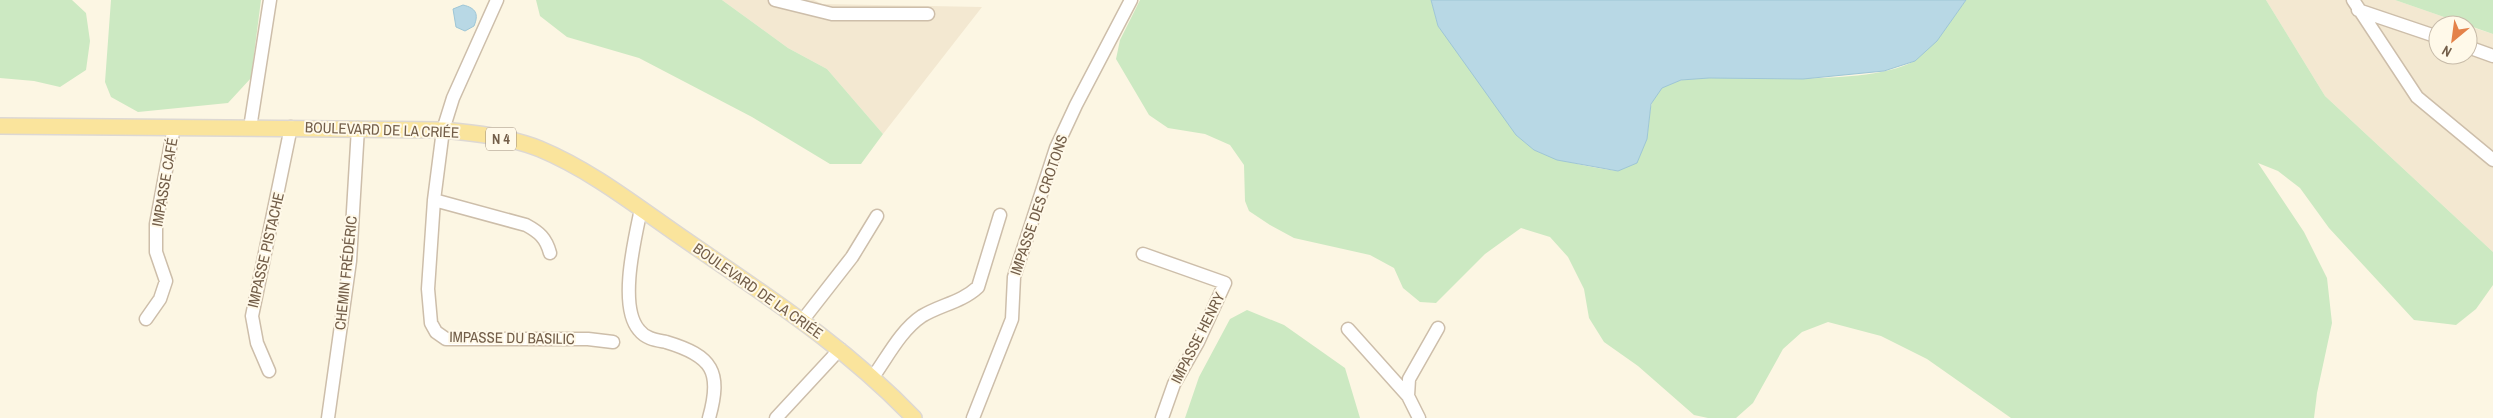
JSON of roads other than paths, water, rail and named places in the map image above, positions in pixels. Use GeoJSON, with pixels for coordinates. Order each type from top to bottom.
{"type":"FeatureCollection","features":[{"type":"Feature","properties":{"kind":"main road","name":"BOULEVARD DE LA CRIÉE"},"geometry":{"type":"LineString","coordinates":[[0,126],[291,127],[443,130],[474,133],[538,148],[574,166],[640,209],[802,321],[840,349],[873,377],[914,418]]}},
{"type":"Feature","properties":{"kind":"street"},"geometry":{"type":"LineString","coordinates":[[250,128],[270,0]]}},
{"type":"Feature","properties":{"kind":"street","name":"IMPASSE DU BASILIC"},"geometry":{"type":"LineString","coordinates":[[497,0],[452,98],[443,130],[434,200],[428,289],[431,323],[436,332],[446,339],[588,339],[613,342]]}},
{"type":"Feature","properties":{"kind":"street"},"geometry":{"type":"LineString","coordinates":[[775,0],[832,14],[928,14]]}},
{"type":"Feature","properties":{"kind":"street","name":"IMPASSE DES CROTONS"},"geometry":{"type":"LineString","coordinates":[[973,418],[1012,320],[1014,277],[1056,148],[1076,105],[1131,0]]}},
{"type":"Feature","properties":{"kind":"street"},"geometry":{"type":"LineString","coordinates":[[2355,5],[2428,33]]}},
{"type":"Feature","properties":{"kind":"street"},"geometry":{"type":"LineString","coordinates":[[2355,5],[2417,97],[2493,160]]}},
{"type":"Feature","properties":{"kind":"street"},"geometry":{"type":"LineString","coordinates":[[2478,51],[2493,56]]}},
{"type":"Feature","properties":{"kind":"street","name":"IMPASSE CAFÉ"},"geometry":{"type":"LineString","coordinates":[[146,319],[160,299],[166,281],[156,252],[156,224],[174,127]]}},
{"type":"Feature","properties":{"kind":"street","name":"IMPASSE PISTACHE"},"geometry":{"type":"LineString","coordinates":[[269,372],[257,344],[252,316],[282,180],[291,127]]}},
{"type":"Feature","properties":{"kind":"street","name":"CHEMIN FRÉDÉRIC"},"geometry":{"type":"LineString","coordinates":[[328,418],[350,261],[358,128]]}},
{"type":"Feature","properties":{"kind":"street"},"geometry":{"type":"LineString","coordinates":[[434,200],[526,225],[539,232],[547,241],[550,253]]}},
{"type":"Feature","properties":{"kind":"street"},"geometry":{"type":"LineString","coordinates":[[640,209],[630,282],[632,316],[638,330],[649,338],[681,347],[696,354],[713,370],[715,386],[709,418]]}},
{"type":"Feature","properties":{"kind":"street"},"geometry":{"type":"LineString","coordinates":[[873,377],[908,328],[923,316],[969,295],[978,288],[1000,215]]}},
{"type":"Feature","properties":{"kind":"street"},"geometry":{"type":"LineString","coordinates":[[802,321],[852,257],[877,216]]}},
{"type":"Feature","properties":{"kind":"street","name":"IMPASSE HENRY"},"geometry":{"type":"LineString","coordinates":[[1143,254],[1225,283],[1198,342],[1174,384],[1162,418]]}},
{"type":"Feature","properties":{"kind":"street"},"geometry":{"type":"LineString","coordinates":[[1408,396],[1411,374],[1438,328]]}},
{"type":"Feature","properties":{"kind":"street"},"geometry":{"type":"LineString","coordinates":[[1348,329],[1408,396],[1419,418]]}},
{"type":"Feature","properties":{"kind":"street"},"geometry":{"type":"LineString","coordinates":[[776,418],[840,349]]}},
{"type":"Feature","properties":{"kind":"water"},"geometry":{"type":"Polygon","coordinates":[[[1431,0],[1966,0],[1937,41],[1915,61],[1884,71],[1803,79],[1709,78],[1681,80],[1662,88],[1651,104],[1647,139],[1637,163],[1618,171],[1557,160],[1534,150],[1516,135],[1438,26],[1431,0]]]}},
{"type":"Feature","properties":{"kind":"water"},"geometry":{"type":"Polygon","coordinates":[[[463,5],[474,10],[476,15],[474,26],[465,31],[456,27],[453,9],[463,5]]]}}]}
